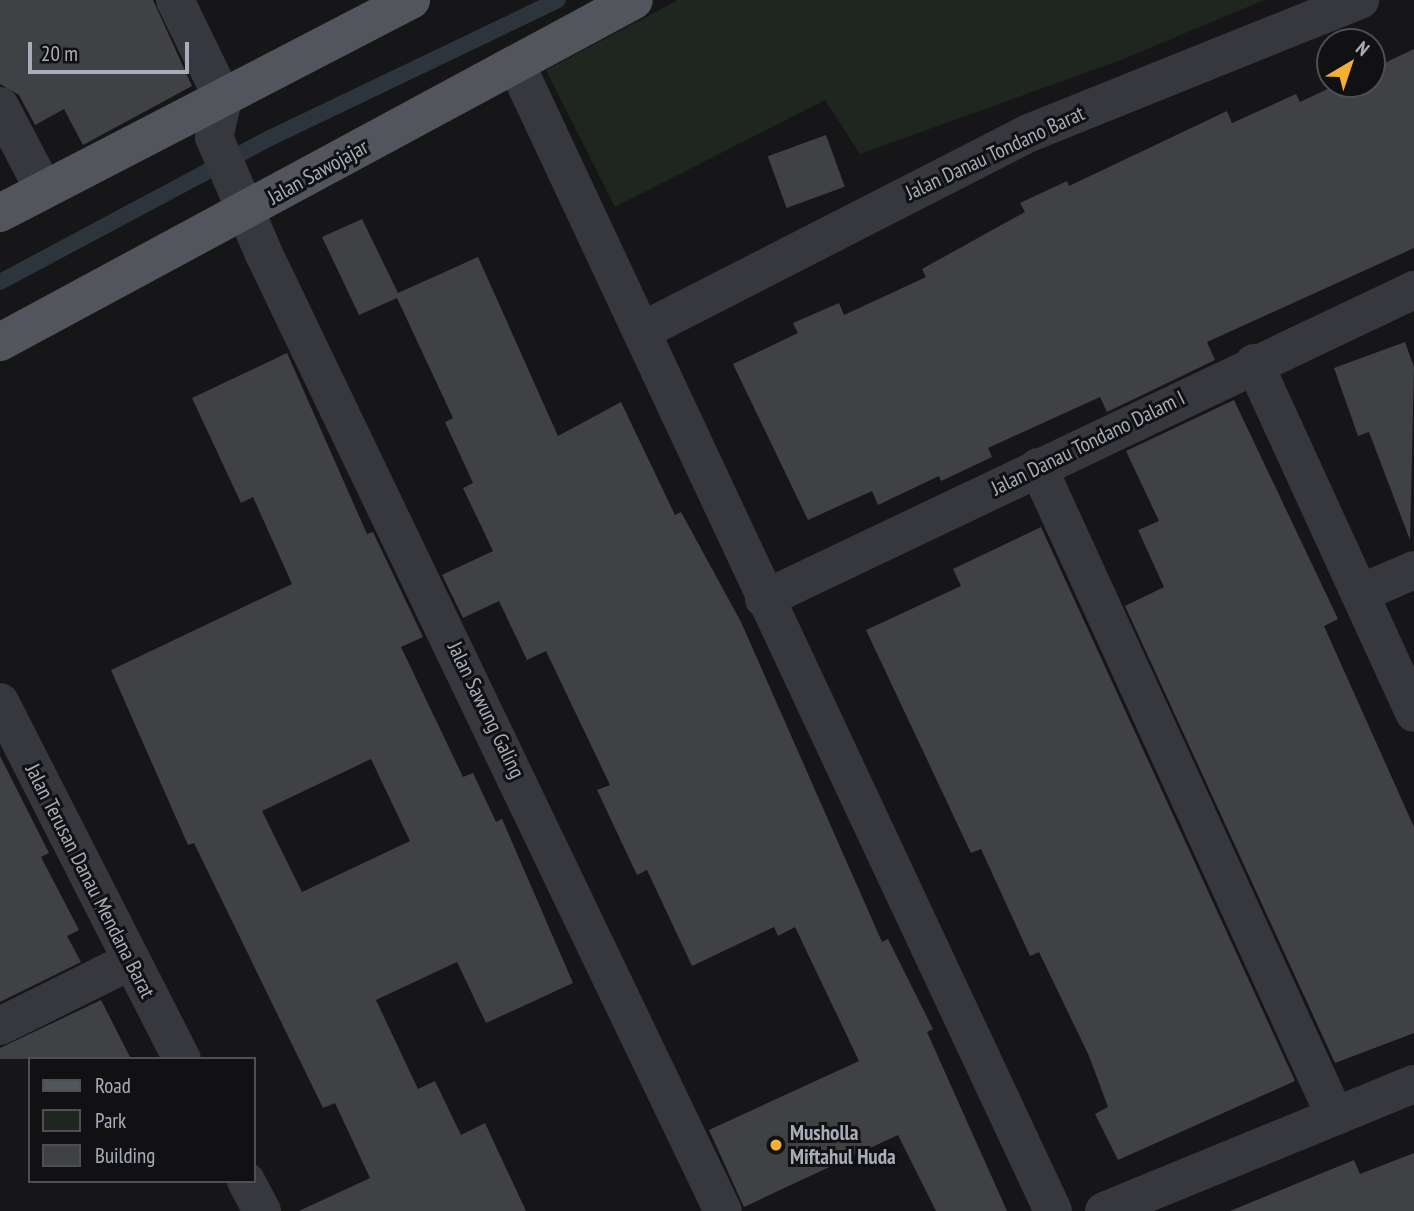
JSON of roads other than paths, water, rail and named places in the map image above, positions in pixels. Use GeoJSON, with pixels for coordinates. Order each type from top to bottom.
{"type":"FeatureCollection","features":[{"type":"Feature","properties":{"kind":"main road"},"geometry":{"type":"LineString","coordinates":[[0,214],[411,0]]}},
{"type":"Feature","properties":{"kind":"main road","name":"Jalan Sawojajar"},"geometry":{"type":"LineString","coordinates":[[0,342],[244,202],[516,64],[622,3]]}},
{"type":"Feature","properties":{"kind":"street"},"geometry":{"type":"LineString","coordinates":[[175,0],[223,99]]}},
{"type":"Feature","properties":{"kind":"street","name":"Jalan Danau Tondano Barat"},"geometry":{"type":"LineString","coordinates":[[642,331],[1030,133],[1360,0]]}},
{"type":"Feature","properties":{"kind":"street"},"geometry":{"type":"LineString","coordinates":[[516,64],[764,599],[1053,1211]]}},
{"type":"Feature","properties":{"kind":"street","name":"Jalan Sawung Galing"},"geometry":{"type":"LineString","coordinates":[[223,99],[214,137],[723,1211]]}},
{"type":"Feature","properties":{"kind":"street"},"geometry":{"type":"LineString","coordinates":[[0,106],[44,190]]}},
{"type":"Feature","properties":{"kind":"street","name":"Jalan Danau Tondano Dalam I"},"geometry":{"type":"LineString","coordinates":[[764,599],[1254,363],[1414,290]]}},
{"type":"Feature","properties":{"kind":"street"},"geometry":{"type":"LineString","coordinates":[[1254,363],[1414,713]]}},
{"type":"Feature","properties":{"kind":"street"},"geometry":{"type":"LineString","coordinates":[[1038,467],[1335,1116]]}},
{"type":"Feature","properties":{"kind":"street"},"geometry":{"type":"LineString","coordinates":[[1361,593],[1414,570]]}},
{"type":"Feature","properties":{"kind":"street","name":"Jalan Terusan Danau Mendana Barat"},"geometry":{"type":"LineString","coordinates":[[0,702],[181,1057]]}},
{"type":"Feature","properties":{"kind":"street"},"geometry":{"type":"LineString","coordinates":[[0,1026],[131,961]]}},
{"type":"Feature","properties":{"kind":"street"},"geometry":{"type":"LineString","coordinates":[[1104,1211],[1414,1084]]}},
{"type":"Feature","properties":{"kind":"street"},"geometry":{"type":"LineString","coordinates":[[247,1183],[262,1211]]}},
{"type":"Feature","properties":{"kind":"waterway"},"geometry":{"type":"LineString","coordinates":[[0,282],[270,138],[558,0]]}},
{"type":"Feature","properties":{"kind":"place","name":"Musholla Miftahul Huda"},"geometry":{"type":"Point","coordinates":[776,1145]}}]}
